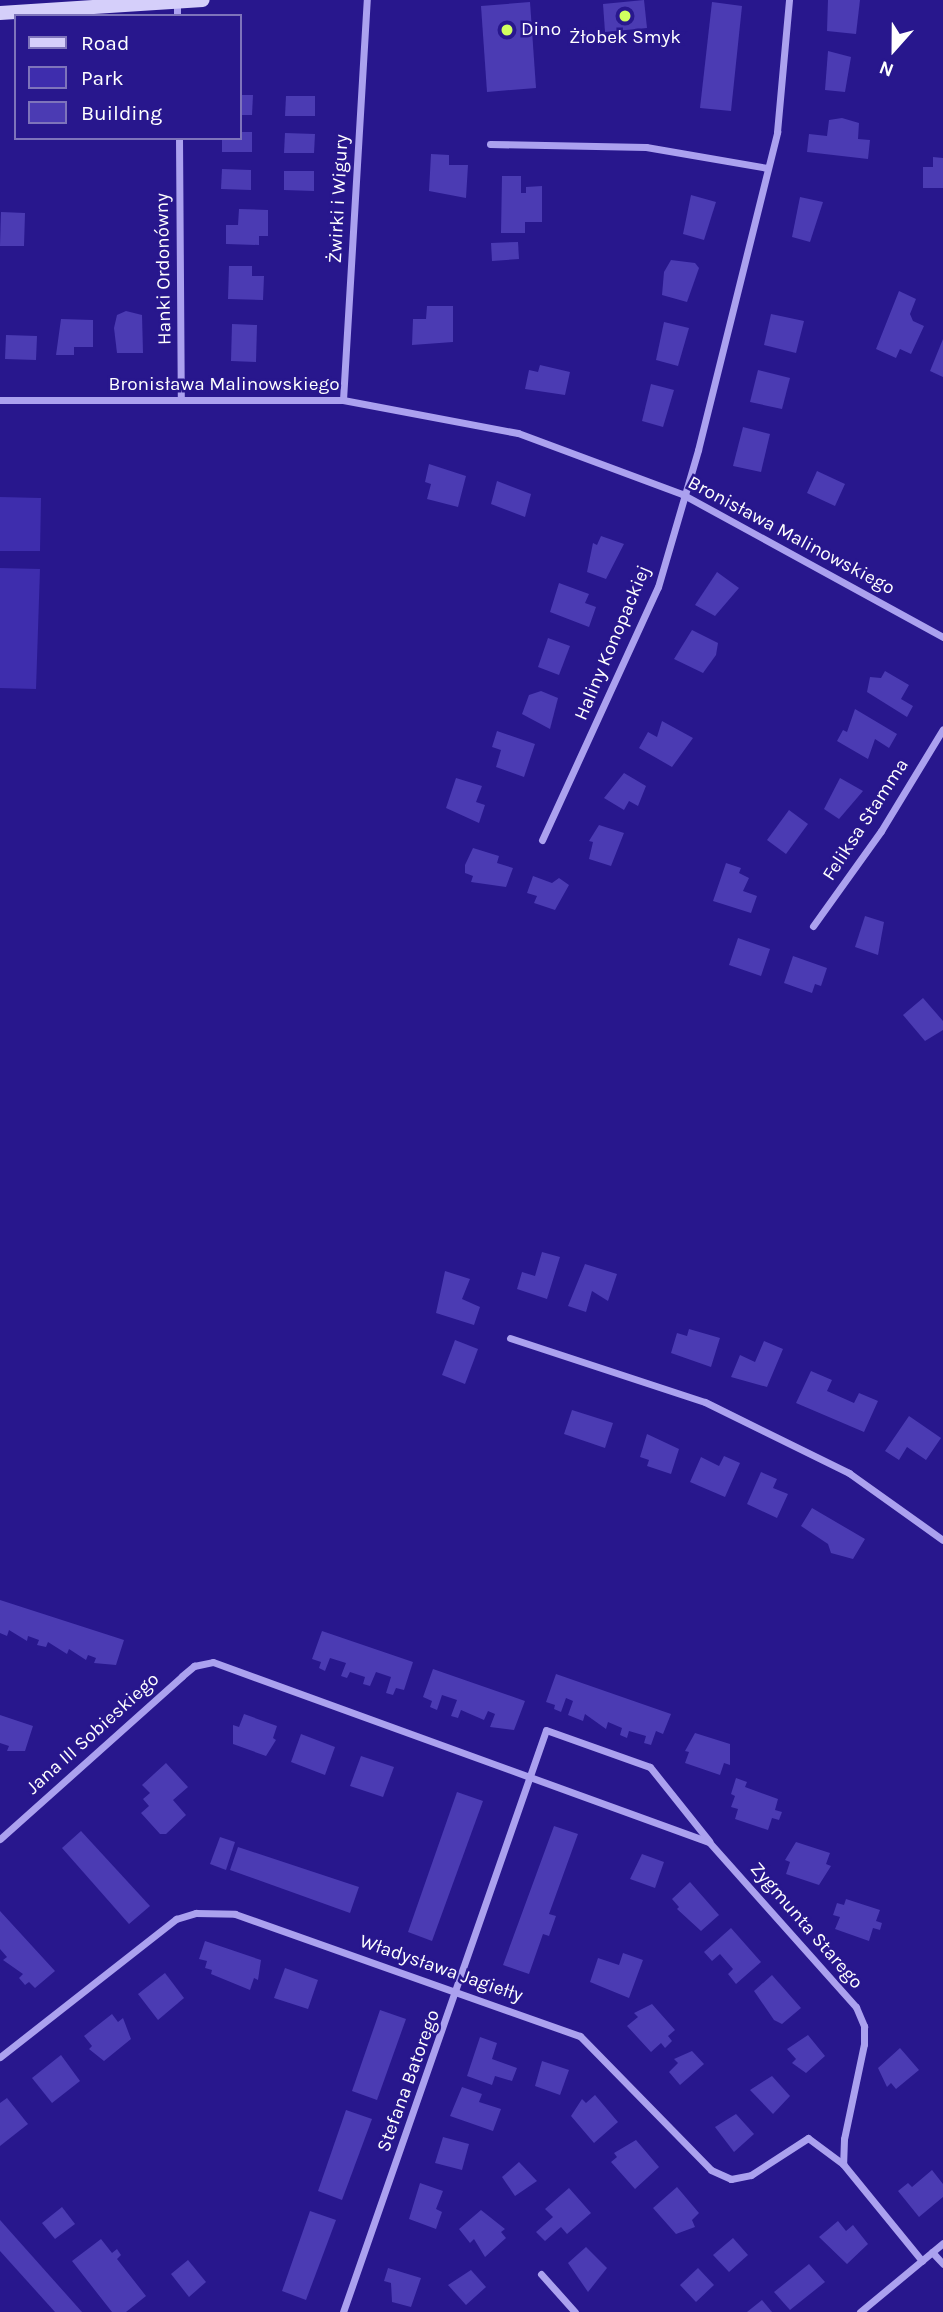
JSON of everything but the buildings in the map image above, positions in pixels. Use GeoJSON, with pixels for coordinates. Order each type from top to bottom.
{"type":"FeatureCollection","features":[{"type":"Feature","properties":{"kind":"street"},"geometry":{"type":"LineString","coordinates":[[0,13],[177,9],[203,0]]}},
{"type":"Feature","properties":{"kind":"street","name":"Żwirki i Wigury"},"geometry":{"type":"LineString","coordinates":[[343,400],[367,0]]}},
{"type":"Feature","properties":{"kind":"street","name":"Haliny Konopackiej"},"geometry":{"type":"LineString","coordinates":[[542,840],[658,587],[682,494],[698,450],[777,132],[789,0]]}},
{"type":"Feature","properties":{"kind":"street","name":"Hanki Ordonówny"},"geometry":{"type":"LineString","coordinates":[[178,140],[181,400]]}},
{"type":"Feature","properties":{"kind":"street"},"geometry":{"type":"LineString","coordinates":[[490,144],[646,147],[768,168]]}},
{"type":"Feature","properties":{"kind":"street","name":"Bronisława Malinowskiego"},"geometry":{"type":"LineString","coordinates":[[0,400],[343,400],[518,433],[682,494],[943,637]]}},
{"type":"Feature","properties":{"kind":"street","name":"Feliksa Stamma"},"geometry":{"type":"LineString","coordinates":[[813,926],[881,831],[943,729]]}},
{"type":"Feature","properties":{"kind":"street"},"geometry":{"type":"LineString","coordinates":[[510,1338],[705,1402],[849,1474],[943,1540]]}},
{"type":"Feature","properties":{"kind":"street","name":"Zygmunta Starego"},"geometry":{"type":"LineString","coordinates":[[213,1662],[531,1780],[709,1842]]}},
{"type":"Feature","properties":{"kind":"street","name":"Jana III Sobieskiego"},"geometry":{"type":"LineString","coordinates":[[0,1839],[194,1666],[213,1662]]}},
{"type":"Feature","properties":{"kind":"street","name":"Zygmunta Starego"},"geometry":{"type":"LineString","coordinates":[[531,1780],[546,1730],[650,1766],[709,1842],[806,1947],[856,2007],[864,2026],[844,2164]]}},
{"type":"Feature","properties":{"kind":"street","name":"Stefana Batorego"},"geometry":{"type":"LineString","coordinates":[[342,2312],[531,1780]]}},
{"type":"Feature","properties":{"kind":"street","name":"Władysława Jagiełły"},"geometry":{"type":"LineString","coordinates":[[0,2057],[176,1919],[196,1913],[235,1914],[580,2036],[711,2170],[721,2175],[731,2179],[751,2175],[808,2137],[844,2164]]}},
{"type":"Feature","properties":{"kind":"street"},"geometry":{"type":"LineString","coordinates":[[844,2164],[922,2261]]}},
{"type":"Feature","properties":{"kind":"street"},"geometry":{"type":"LineString","coordinates":[[860,2312],[943,2242]]}},
{"type":"Feature","properties":{"kind":"street"},"geometry":{"type":"LineString","coordinates":[[932,2252],[943,2264]]}},
{"type":"Feature","properties":{"kind":"street"},"geometry":{"type":"LineString","coordinates":[[541,2274],[575,2312]]}},
{"type":"Feature","properties":{"kind":"green space"},"geometry":{"type":"Polygon","coordinates":[[[0,497],[41,498],[40,551],[0,551],[0,497]]]}},
{"type":"Feature","properties":{"kind":"green space"},"geometry":{"type":"Polygon","coordinates":[[[0,568],[40,569],[36,689],[0,688],[0,568]]]}},
{"type":"Feature","properties":{"kind":"place","name":"Żłobek Smyk"},"geometry":{"type":"Point","coordinates":[625,16]}},
{"type":"Feature","properties":{"kind":"place","name":"Dino"},"geometry":{"type":"Point","coordinates":[507,30]}}]}
